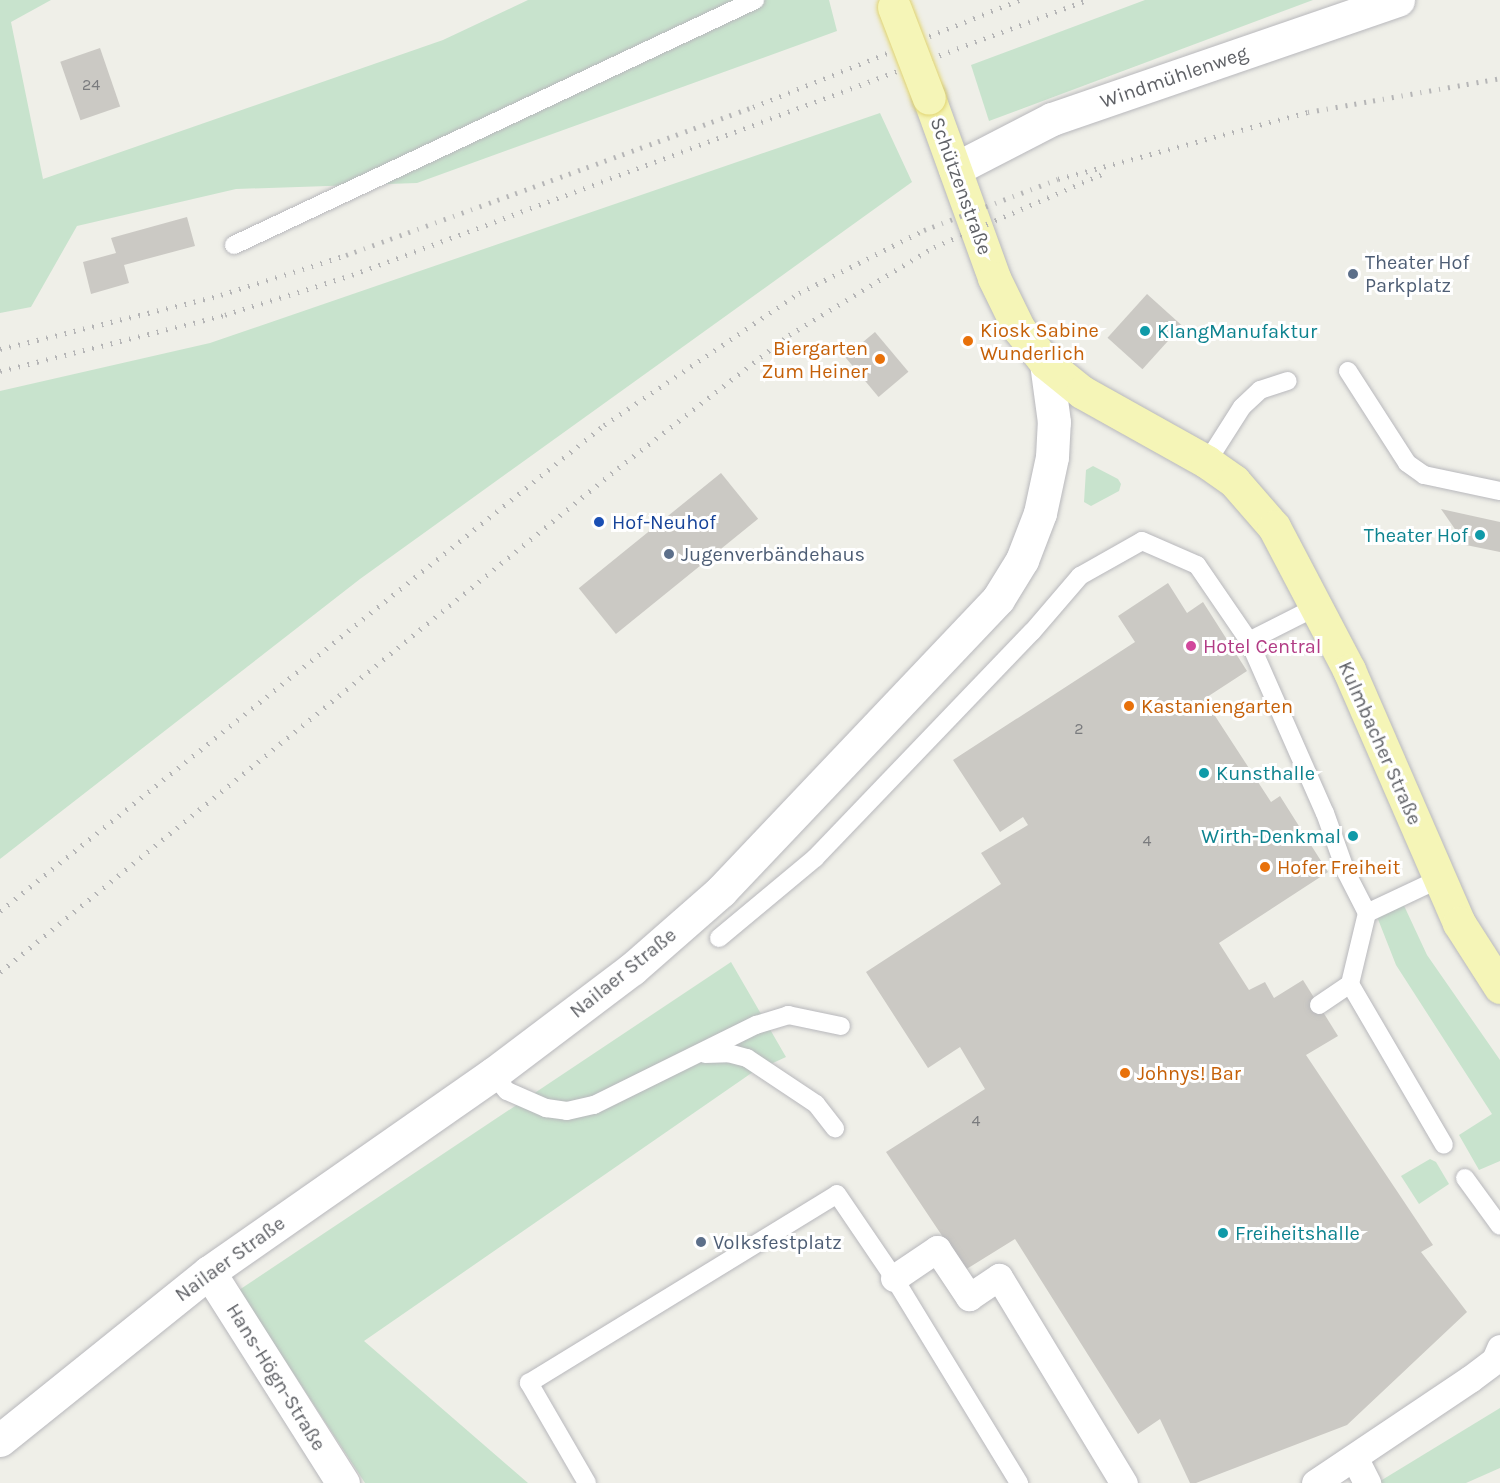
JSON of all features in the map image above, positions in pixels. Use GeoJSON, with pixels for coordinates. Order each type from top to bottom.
{"type":"FeatureCollection","features":[{"type":"Feature","properties":{"kind":"main road","name":"Schützenstraße"},"geometry":{"type":"LineString","coordinates":[[893,4],[994,278],[1019,328],[1046,363]]}},
{"type":"Feature","properties":{"kind":"main road","name":"Kulmbacher Straße"},"geometry":{"type":"LineString","coordinates":[[1046,363],[1082,392],[1207,462],[1234,482],[1269,520],[1318,606],[1459,923],[1500,987]]}},
{"type":"Feature","properties":{"kind":"street","name":"Windmühlenweg"},"geometry":{"type":"LineString","coordinates":[[955,169],[1052,119],[1398,0]]}},
{"type":"Feature","properties":{"kind":"street","name":"Nailaer Straße"},"geometry":{"type":"LineString","coordinates":[[0,1440],[209,1272],[494,1074],[632,969],[721,891],[998,599],[1030,542],[1048,484],[1054,422],[1046,363]]}},
{"type":"Feature","properties":{"kind":"street"},"geometry":{"type":"LineString","coordinates":[[894,1278],[941,1245],[969,1297],[999,1277],[1124,1483]]}},
{"type":"Feature","properties":{"kind":"street","name":"Hans-Högn-Straße"},"geometry":{"type":"LineString","coordinates":[[209,1272],[343,1483]]}},
{"type":"Feature","properties":{"kind":"street"},"geometry":{"type":"LineString","coordinates":[[1315,1483],[1355,1459],[1470,1379],[1495,1360],[1500,1348]]}},
{"type":"Feature","properties":{"kind":"street"},"geometry":{"type":"LineString","coordinates":[[1355,1459],[1367,1483]]}},
{"type":"Feature","properties":{"kind":"lane"},"geometry":{"type":"LineString","coordinates":[[234,245],[755,0]]}},
{"type":"Feature","properties":{"kind":"lane"},"geometry":{"type":"LineString","coordinates":[[1348,371],[1407,463],[1424,475],[1500,491]]}},
{"type":"Feature","properties":{"kind":"lane"},"geometry":{"type":"LineString","coordinates":[[1207,462],[1242,407],[1260,390],[1288,381]]}},
{"type":"Feature","properties":{"kind":"lane"},"geometry":{"type":"LineString","coordinates":[[719,938],[815,858],[1032,633],[1080,576],[1142,541],[1197,566],[1249,641],[1367,913],[1350,984],[1318,1005]]}},
{"type":"Feature","properties":{"kind":"lane"},"geometry":{"type":"LineString","coordinates":[[1249,641],[1318,606]]}},
{"type":"Feature","properties":{"kind":"lane"},"geometry":{"type":"LineString","coordinates":[[1367,913],[1439,879]]}},
{"type":"Feature","properties":{"kind":"lane"},"geometry":{"type":"LineString","coordinates":[[1350,984],[1444,1145]]}},
{"type":"Feature","properties":{"kind":"lane"},"geometry":{"type":"LineString","coordinates":[[494,1074],[507,1091],[546,1108],[567,1111],[594,1105],[756,1025],[788,1015],[841,1026]]}},
{"type":"Feature","properties":{"kind":"lane"},"geometry":{"type":"LineString","coordinates":[[687,1060],[710,1053],[747,1058],[816,1104],[835,1128]]}},
{"type":"Feature","properties":{"kind":"lane"},"geometry":{"type":"LineString","coordinates":[[1465,1178],[1500,1226]]}},
{"type":"Feature","properties":{"kind":"lane"},"geometry":{"type":"LineString","coordinates":[[587,1483],[529,1383],[837,1194],[894,1278],[1019,1483]]}},
{"type":"Feature","properties":{"kind":"green space"},"geometry":{"type":"Polygon","coordinates":[[[0,0],[51,0],[11,22],[43,179],[443,40],[528,0],[829,0],[837,31],[417,183],[236,189],[77,226],[31,307],[0,313],[0,0]]]}},
{"type":"Feature","properties":{"kind":"green space"},"geometry":{"type":"Polygon","coordinates":[[[1145,0],[1313,0],[989,121],[971,65],[1145,0]]]}},
{"type":"Feature","properties":{"kind":"green space"},"geometry":{"type":"Polygon","coordinates":[[[880,113],[912,182],[360,579],[0,859],[0,391],[210,343],[880,113]]]}},
{"type":"Feature","properties":{"kind":"green space"},"geometry":{"type":"Polygon","coordinates":[[[1093,466],[1118,479],[1121,484],[1119,491],[1091,506],[1084,502],[1086,470],[1093,466]]]}},
{"type":"Feature","properties":{"kind":"green space"},"geometry":{"type":"Polygon","coordinates":[[[1400,897],[1427,955],[1500,1060],[1500,1161],[1479,1170],[1459,1135],[1492,1114],[1396,965],[1374,909],[1400,897]]]}},
{"type":"Feature","properties":{"kind":"green space"},"geometry":{"type":"Polygon","coordinates":[[[731,962],[786,1057],[753,1072],[364,1341],[528,1483],[365,1483],[239,1290],[731,962]]]}},
{"type":"Feature","properties":{"kind":"green space"},"geometry":{"type":"Polygon","coordinates":[[[1430,1159],[1436,1162],[1449,1184],[1419,1204],[1401,1176],[1430,1159]]]}},
{"type":"Feature","properties":{"kind":"green space"},"geometry":{"type":"Polygon","coordinates":[[[1500,1408],[1500,1468],[1466,1483],[1377,1483],[1500,1408]]]}},
{"type":"Feature","properties":{"kind":"building"},"geometry":{"type":"Polygon","coordinates":[[[100,48],[120,107],[80,120],[60,62],[100,48]]]}},
{"type":"Feature","properties":{"kind":"building"},"geometry":{"type":"Polygon","coordinates":[[[187,217],[195,246],[124,265],[129,283],[91,294],[83,262],[116,253],[111,238],[187,217]]]}},
{"type":"Feature","properties":{"kind":"building","name":"KlangManufaktur"},"geometry":{"type":"Polygon","coordinates":[[[1147,294],[1182,325],[1142,369],[1108,338],[1147,294]]]}},
{"type":"Feature","properties":{"kind":"building"},"geometry":{"type":"Polygon","coordinates":[[[875,332],[908,372],[879,397],[845,357],[875,332]]]}},
{"type":"Feature","properties":{"kind":"building","name":"Jugenverbändehaus"},"geometry":{"type":"Polygon","coordinates":[[[721,473],[758,519],[616,634],[579,588],[721,473]]]}},
{"type":"Feature","properties":{"kind":"building","name":"Theater Hof"},"geometry":{"type":"Polygon","coordinates":[[[1441,509],[1500,522],[1500,552],[1466,545],[1441,509]]]}},
{"type":"Feature","properties":{"kind":"building"},"geometry":{"type":"Polygon","coordinates":[[[1168,583],[1187,613],[1203,602],[1247,671],[1204,699],[1271,802],[1280,796],[1328,872],[1219,943],[1249,990],[1265,982],[1274,998],[1303,980],[1338,1036],[1306,1055],[1433,1245],[1421,1252],[1467,1312],[1347,1425],[1196,1483],[1190,1483],[1160,1419],[1138,1434],[1015,1239],[965,1270],[886,1152],[985,1089],[960,1047],[928,1068],[866,972],[1001,884],[981,853],[1028,825],[1023,817],[1000,832],[953,760],[1135,642],[1118,616],[1168,583]]]}},
{"type":"Feature","properties":{"kind":"railway"},"geometry":{"type":"LineString","coordinates":[[0,349],[221,295],[346,255],[753,107],[1019,0]]}},
{"type":"Feature","properties":{"kind":"railway"},"geometry":{"type":"LineString","coordinates":[[0,371],[225,315],[352,275],[1087,0]]}},
{"type":"Feature","properties":{"kind":"railway"},"geometry":{"type":"LineString","coordinates":[[0,911],[604,425],[799,293],[924,230],[1058,179],[1308,112],[1500,78]]}},
{"type":"Feature","properties":{"kind":"railway"},"geometry":{"type":"LineString","coordinates":[[0,972],[618,468],[789,335],[934,247],[1104,173]]}},
{"type":"Feature","properties":{"kind":"place","name":"Theater Hof Parkplatz"},"geometry":{"type":"Point","coordinates":[1353,274]}},
{"type":"Feature","properties":{"kind":"place","name":"KlangManufaktur"},"geometry":{"type":"Point","coordinates":[1145,331]}},
{"type":"Feature","properties":{"kind":"place","name":"Kiosk Sabine Wunderlich"},"geometry":{"type":"Point","coordinates":[968,341]}},
{"type":"Feature","properties":{"kind":"place","name":"Biergarten Zum Heiner"},"geometry":{"type":"Point","coordinates":[880,359]}},
{"type":"Feature","properties":{"kind":"place","name":"Hof-Neuhof"},"geometry":{"type":"Point","coordinates":[599,522]}},
{"type":"Feature","properties":{"kind":"place","name":"Theater Hof"},"geometry":{"type":"Point","coordinates":[1480,535]}},
{"type":"Feature","properties":{"kind":"place","name":"Jugenverbändehaus"},"geometry":{"type":"Point","coordinates":[669,554]}},
{"type":"Feature","properties":{"kind":"place","name":"Hotel Central"},"geometry":{"type":"Point","coordinates":[1191,646]}},
{"type":"Feature","properties":{"kind":"place","name":"Kastaniengarten"},"geometry":{"type":"Point","coordinates":[1129,706]}},
{"type":"Feature","properties":{"kind":"place","name":"Kunsthalle"},"geometry":{"type":"Point","coordinates":[1204,773]}},
{"type":"Feature","properties":{"kind":"place","name":"Wirth-Denkmal"},"geometry":{"type":"Point","coordinates":[1353,836]}},
{"type":"Feature","properties":{"kind":"place","name":"Hofer Freiheit"},"geometry":{"type":"Point","coordinates":[1265,867]}},
{"type":"Feature","properties":{"kind":"place","name":"Johnys! Bar"},"geometry":{"type":"Point","coordinates":[1125,1073]}},
{"type":"Feature","properties":{"kind":"place","name":"Freiheitshalle"},"geometry":{"type":"Point","coordinates":[1223,1233]}},
{"type":"Feature","properties":{"kind":"place","name":"Volksfestplatz"},"geometry":{"type":"Point","coordinates":[701,1242]}}]}
